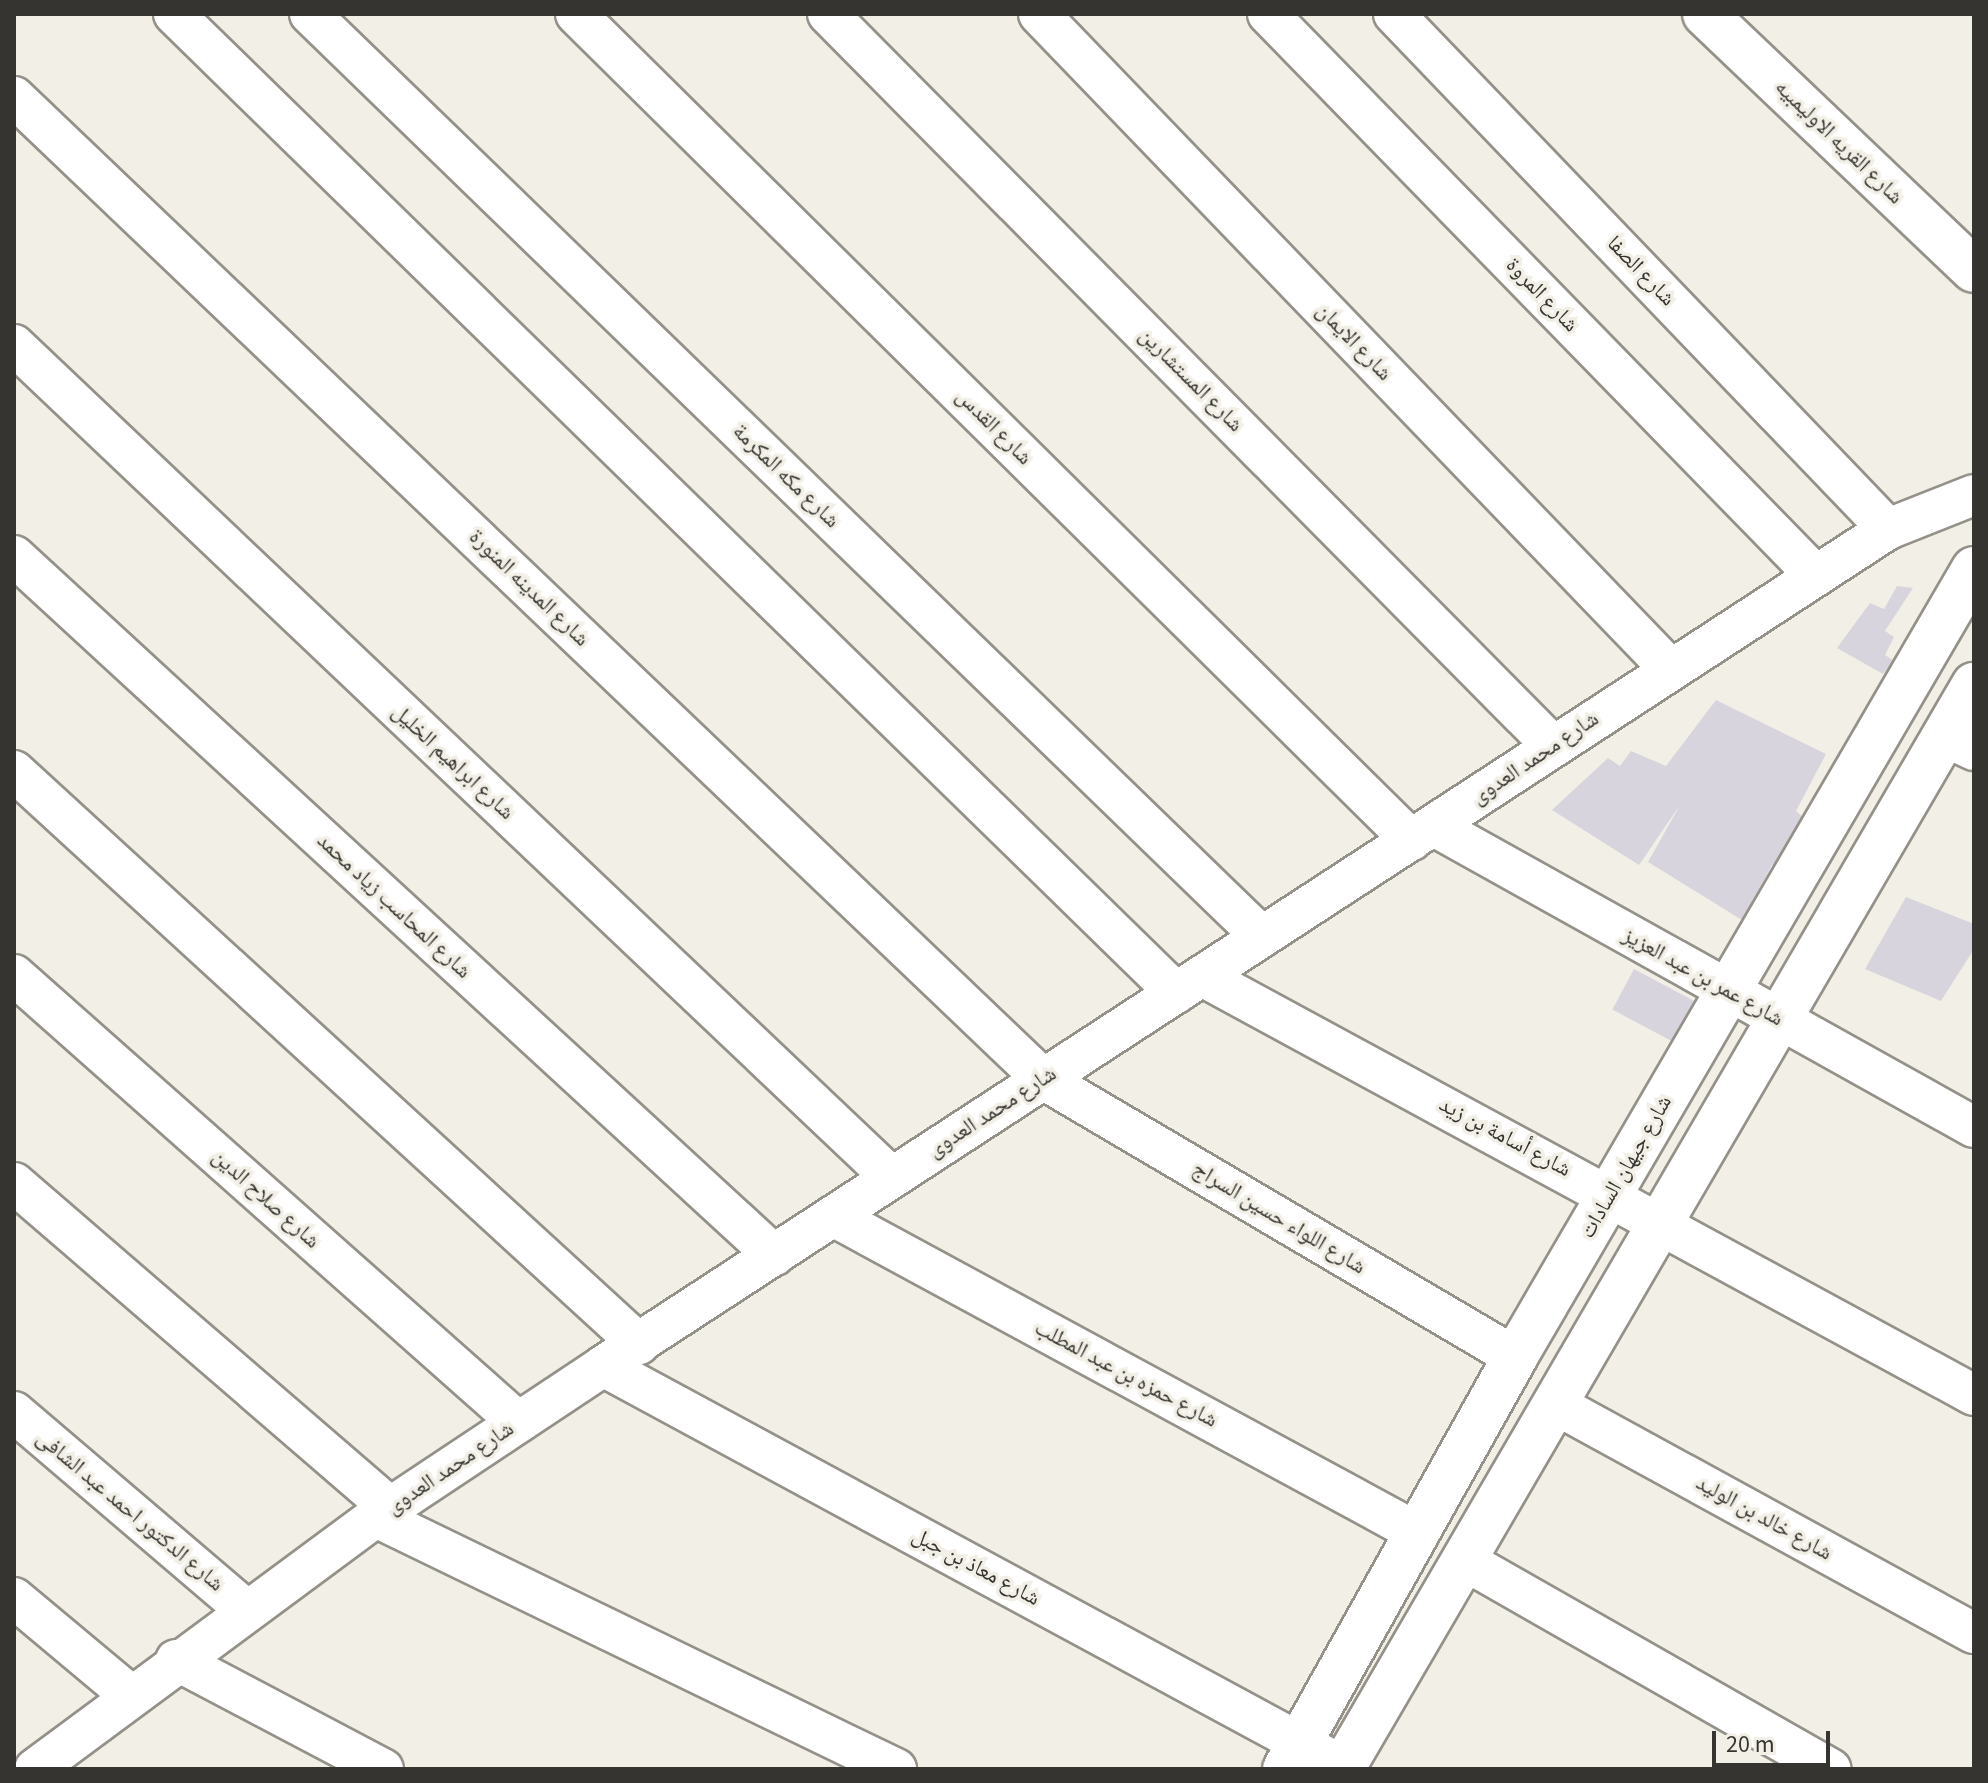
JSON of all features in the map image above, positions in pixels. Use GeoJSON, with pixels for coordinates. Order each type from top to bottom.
{"type":"FeatureCollection","features":[{"type":"Feature","properties":{"kind":"main road","name":"شارع القريه الاوليمبيه"},"geometry":{"type":"LineString","coordinates":[[1705,14],[1974,270]]}},
{"type":"Feature","properties":{"kind":"main road","name":"شارع جيهان السادات"},"geometry":{"type":"LineString","coordinates":[[1293,1756],[1515,1357],[1974,569]]}},
{"type":"Feature","properties":{"kind":"main road"},"geometry":{"type":"LineString","coordinates":[[1345,1768],[1779,1019],[1959,743],[1974,685]]}},
{"type":"Feature","properties":{"kind":"street","name":"شارع أسامة بن زيد"},"geometry":{"type":"LineString","coordinates":[[174,14],[1189,985],[1612,1194],[1974,1395]]}},
{"type":"Feature","properties":{"kind":"street","name":"شارع مكه المكرمة"},"geometry":{"type":"LineString","coordinates":[[310,14],[1262,937]]}},
{"type":"Feature","properties":{"kind":"street","name":"شارع القدس"},"geometry":{"type":"LineString","coordinates":[[576,14],[1422,833]]}},
{"type":"Feature","properties":{"kind":"street","name":"شارع المستشارين"},"geometry":{"type":"LineString","coordinates":[[828,14],[1553,746]]}},
{"type":"Feature","properties":{"kind":"street","name":"شارع الايمان"},"geometry":{"type":"LineString","coordinates":[[1039,14],[1670,669]]}},
{"type":"Feature","properties":{"kind":"street","name":"شارع المروة"},"geometry":{"type":"LineString","coordinates":[[1268,14],[1816,576]]}},
{"type":"Feature","properties":{"kind":"street","name":"شارع الصفا"},"geometry":{"type":"LineString","coordinates":[[1394,14],[1888,529]]}},
{"type":"Feature","properties":{"kind":"street","name":"شارع المدينه المنورة"},"geometry":{"type":"LineString","coordinates":[[14,97],[1043,1079]]}},
{"type":"Feature","properties":{"kind":"street","name":"شارع ابراهيم الخليل"},"geometry":{"type":"LineString","coordinates":[[14,345],[892,1178]]}},
{"type":"Feature","properties":{"kind":"street","name":"شارع محمد العدوى"},"geometry":{"type":"LineString","coordinates":[[35,1769],[176,1660],[383,1512],[603,1366],[1888,529],[1974,495]]}},
{"type":"Feature","properties":{"kind":"street","name":"شارع المحاسب زياد محمد"},"geometry":{"type":"LineString","coordinates":[[14,556],[774,1255]]}},
{"type":"Feature","properties":{"kind":"street"},"geometry":{"type":"LineString","coordinates":[[14,771],[639,1344]]}},
{"type":"Feature","properties":{"kind":"street","name":"شارع عمر بن عبد العزيز"},"geometry":{"type":"LineString","coordinates":[[1422,833],[1779,1019],[1974,1127]]}},
{"type":"Feature","properties":{"kind":"street","name":"شارع صلاح الدين"},"geometry":{"type":"LineString","coordinates":[[14,975],[518,1422]]}},
{"type":"Feature","properties":{"kind":"street","name":"شارع اللواء حسين السراج"},"geometry":{"type":"LineString","coordinates":[[1043,1079],[1515,1357]]}},
{"type":"Feature","properties":{"kind":"street"},"geometry":{"type":"LineString","coordinates":[[14,1183],[383,1512],[896,1769]]}},
{"type":"Feature","properties":{"kind":"street","name":"شارع حمزه بن عبد المطلب"},"geometry":{"type":"LineString","coordinates":[[833,1216],[1418,1533]]}},
{"type":"Feature","properties":{"kind":"street","name":"شارع معاذ بن جبل"},"geometry":{"type":"LineString","coordinates":[[603,1366],[1293,1756],[1345,1768]]}},
{"type":"Feature","properties":{"kind":"street","name":"شارع خالد بن الوليد"},"geometry":{"type":"LineString","coordinates":[[1555,1404],[1974,1633]]}},
{"type":"Feature","properties":{"kind":"street","name":"شارع الدكتور احمد عبد الشافى"},"geometry":{"type":"LineString","coordinates":[[14,1412],[246,1610]]}},
{"type":"Feature","properties":{"kind":"street"},"geometry":{"type":"LineString","coordinates":[[1464,1560],[1831,1769]]}},
{"type":"Feature","properties":{"kind":"street"},"geometry":{"type":"LineString","coordinates":[[14,1598],[130,1695]]}},
{"type":"Feature","properties":{"kind":"street"},"geometry":{"type":"LineString","coordinates":[[176,1660],[383,1769]]}},
{"type":"Feature","properties":{"kind":"building"},"geometry":{"type":"Polygon","coordinates":[[[1897,586],[1913,588],[1885,631],[1894,637],[1885,655],[1894,661],[1883,674],[1837,648],[1870,603],[1884,609],[1897,586]]]}},
{"type":"Feature","properties":{"kind":"building"},"geometry":{"type":"Polygon","coordinates":[[[1716,700],[1826,754],[1796,811],[1815,828],[1790,870],[1772,865],[1742,920],[1648,862],[1680,805],[1639,865],[1552,810],[1608,758],[1620,766],[1631,751],[1666,766],[1716,700]]]}},
{"type":"Feature","properties":{"kind":"building"},"geometry":{"type":"Polygon","coordinates":[[[1906,897],[1974,924],[1974,949],[1941,1001],[1865,969],[1906,897]]]}},
{"type":"Feature","properties":{"kind":"building"},"geometry":{"type":"Polygon","coordinates":[[[1634,969],[1706,1007],[1685,1048],[1612,1010],[1634,969]]]}}]}
